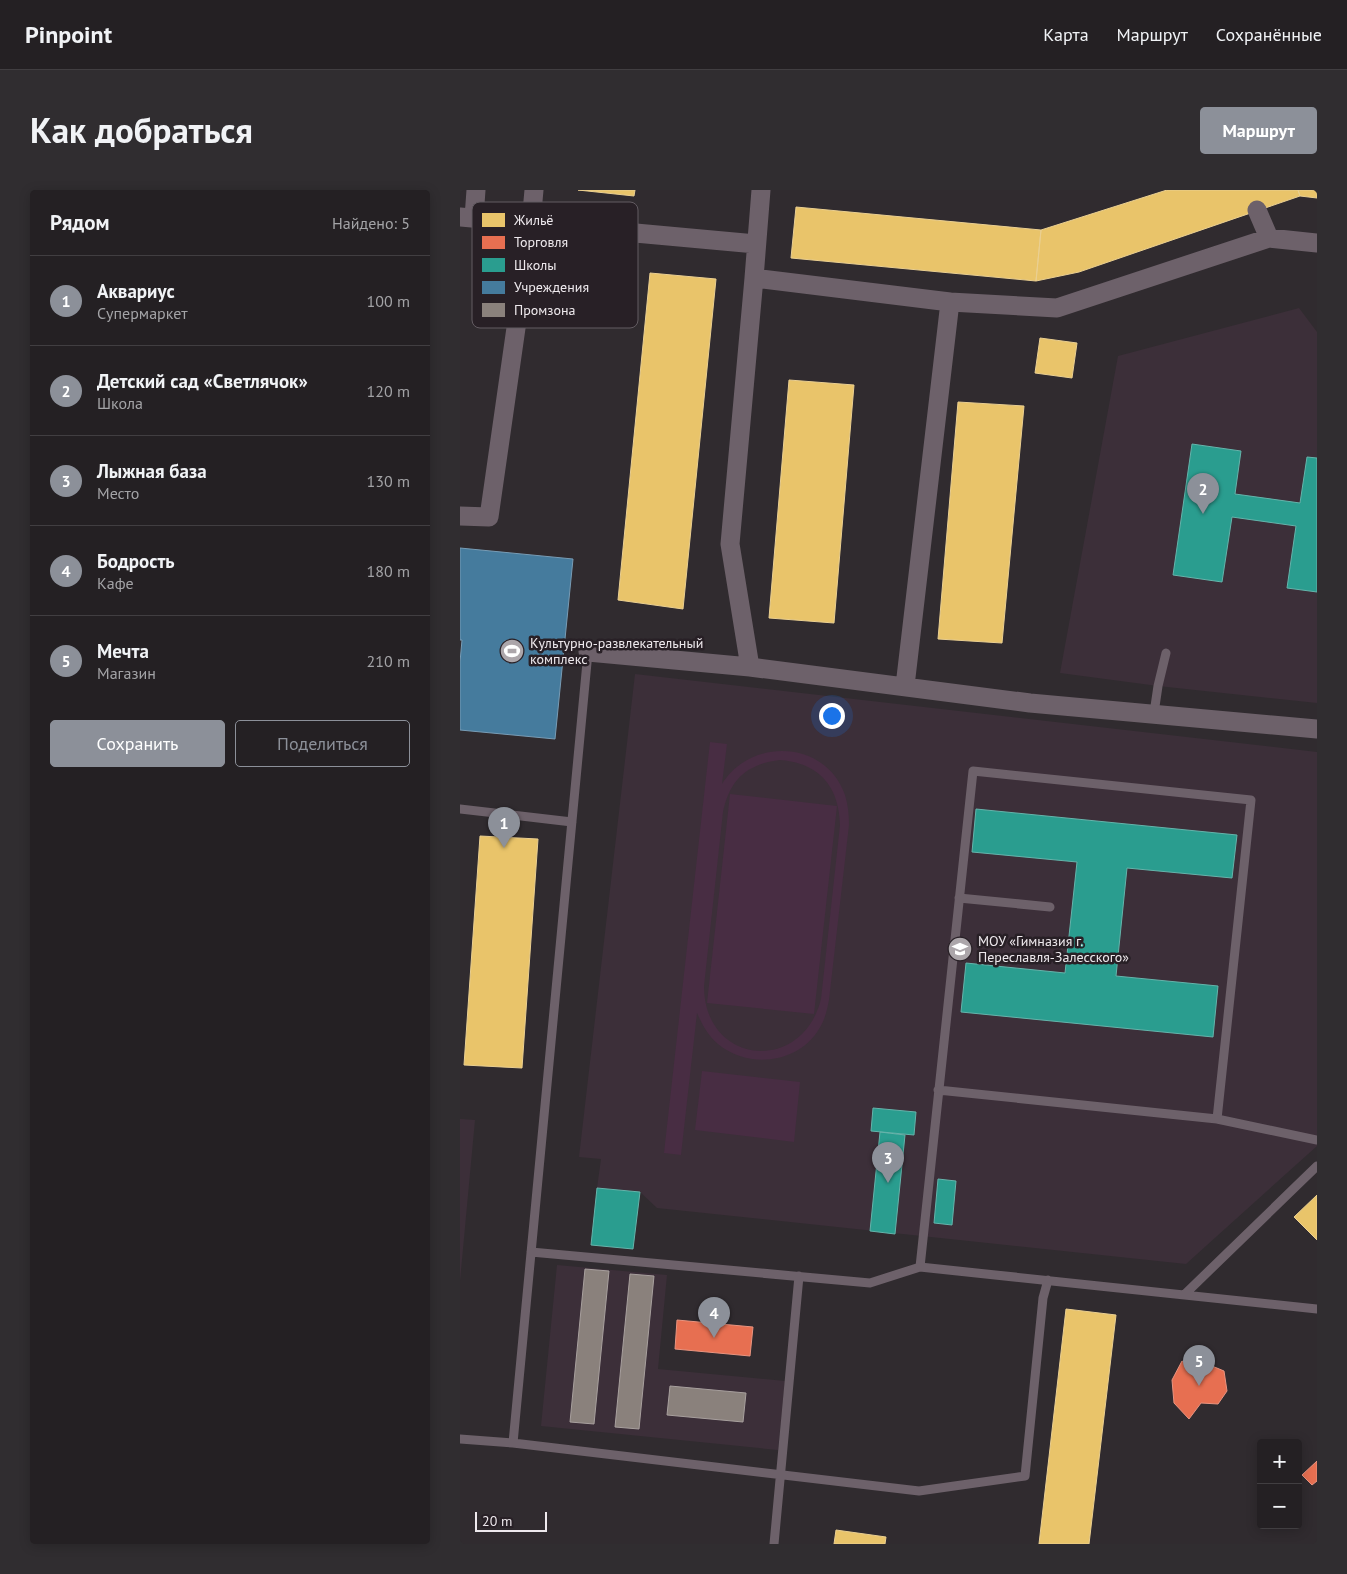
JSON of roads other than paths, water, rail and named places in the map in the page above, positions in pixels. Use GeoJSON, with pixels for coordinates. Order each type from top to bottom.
{"type":"FeatureCollection","features":[{"type":"Feature","properties":{"kind":"street"},"geometry":{"type":"LineString","coordinates":[[472,202],[476,190]]}},
{"type":"Feature","properties":{"kind":"street"},"geometry":{"type":"LineString","coordinates":[[750,667],[730,544],[761,190]]}},
{"type":"Feature","properties":{"kind":"street"},"geometry":{"type":"LineString","coordinates":[[467,218],[472,202]]}},
{"type":"Feature","properties":{"kind":"street"},"geometry":{"type":"LineString","coordinates":[[1257,210],[1269,238]]}},
{"type":"Feature","properties":{"kind":"street"},"geometry":{"type":"LineString","coordinates":[[638,233],[756,244]]}},
{"type":"Feature","properties":{"kind":"street"},"geometry":{"type":"LineString","coordinates":[[754,278],[950,302],[1057,308],[1269,238],[1317,243]]}},
{"type":"Feature","properties":{"kind":"street"},"geometry":{"type":"LineString","coordinates":[[905,686],[950,302]]}},
{"type":"Feature","properties":{"kind":"street"},"geometry":{"type":"LineString","coordinates":[[460,516],[489,517],[516,328]]}},
{"type":"Feature","properties":{"kind":"street"},"geometry":{"type":"LineString","coordinates":[[588,652],[750,667],[1040,704],[1317,729]]}},
{"type":"Feature","properties":{"kind":"lane"},"geometry":{"type":"LineString","coordinates":[[513,1442],[588,652]]}},
{"type":"Feature","properties":{"kind":"lane"},"geometry":{"type":"LineString","coordinates":[[1154,714],[1166,653]]}},
{"type":"Feature","properties":{"kind":"lane"},"geometry":{"type":"LineString","coordinates":[[920,1266],[973,771],[1251,800],[1217,1119]]}},
{"type":"Feature","properties":{"kind":"lane"},"geometry":{"type":"LineString","coordinates":[[460,809],[572,822]]}},
{"type":"Feature","properties":{"kind":"lane"},"geometry":{"type":"LineString","coordinates":[[959,898],[1050,907]]}},
{"type":"Feature","properties":{"kind":"lane"},"geometry":{"type":"LineString","coordinates":[[938,1090],[1217,1119],[1317,1140]]}},
{"type":"Feature","properties":{"kind":"lane"},"geometry":{"type":"LineString","coordinates":[[1184,1295],[1317,1166]]}},
{"type":"Feature","properties":{"kind":"lane"},"geometry":{"type":"LineString","coordinates":[[531,1252],[870,1283],[920,1266],[1317,1309]]}},
{"type":"Feature","properties":{"kind":"lane"},"geometry":{"type":"LineString","coordinates":[[774,1544],[799,1276]]}},
{"type":"Feature","properties":{"kind":"lane"},"geometry":{"type":"LineString","coordinates":[[460,1439],[513,1442],[780,1476],[919,1491],[1025,1476],[1044,1298],[1048,1280]]}},
{"type":"Feature","properties":{"kind":"place","name":"Детский сад «Светлячок»"},"geometry":{"type":"Point","coordinates":[1203,514]}},
{"type":"Feature","properties":{"kind":"place","name":"Культурно-развлекательный комплекс"},"geometry":{"type":"Point","coordinates":[512,651]}},
{"type":"Feature","properties":{"kind":"place","name":"Аквариус"},"geometry":{"type":"Point","coordinates":[504,848]}},
{"type":"Feature","properties":{"kind":"place","name":"МОУ «Гимназия г. Переславля-Залесского»"},"geometry":{"type":"Point","coordinates":[960,949]}},
{"type":"Feature","properties":{"kind":"place","name":"Лыжная база"},"geometry":{"type":"Point","coordinates":[888,1183]}},
{"type":"Feature","properties":{"kind":"place","name":"Бодрость"},"geometry":{"type":"Point","coordinates":[714,1338]}},
{"type":"Feature","properties":{"kind":"place","name":"Мечта"},"geometry":{"type":"Point","coordinates":[1199,1386]}}]}
